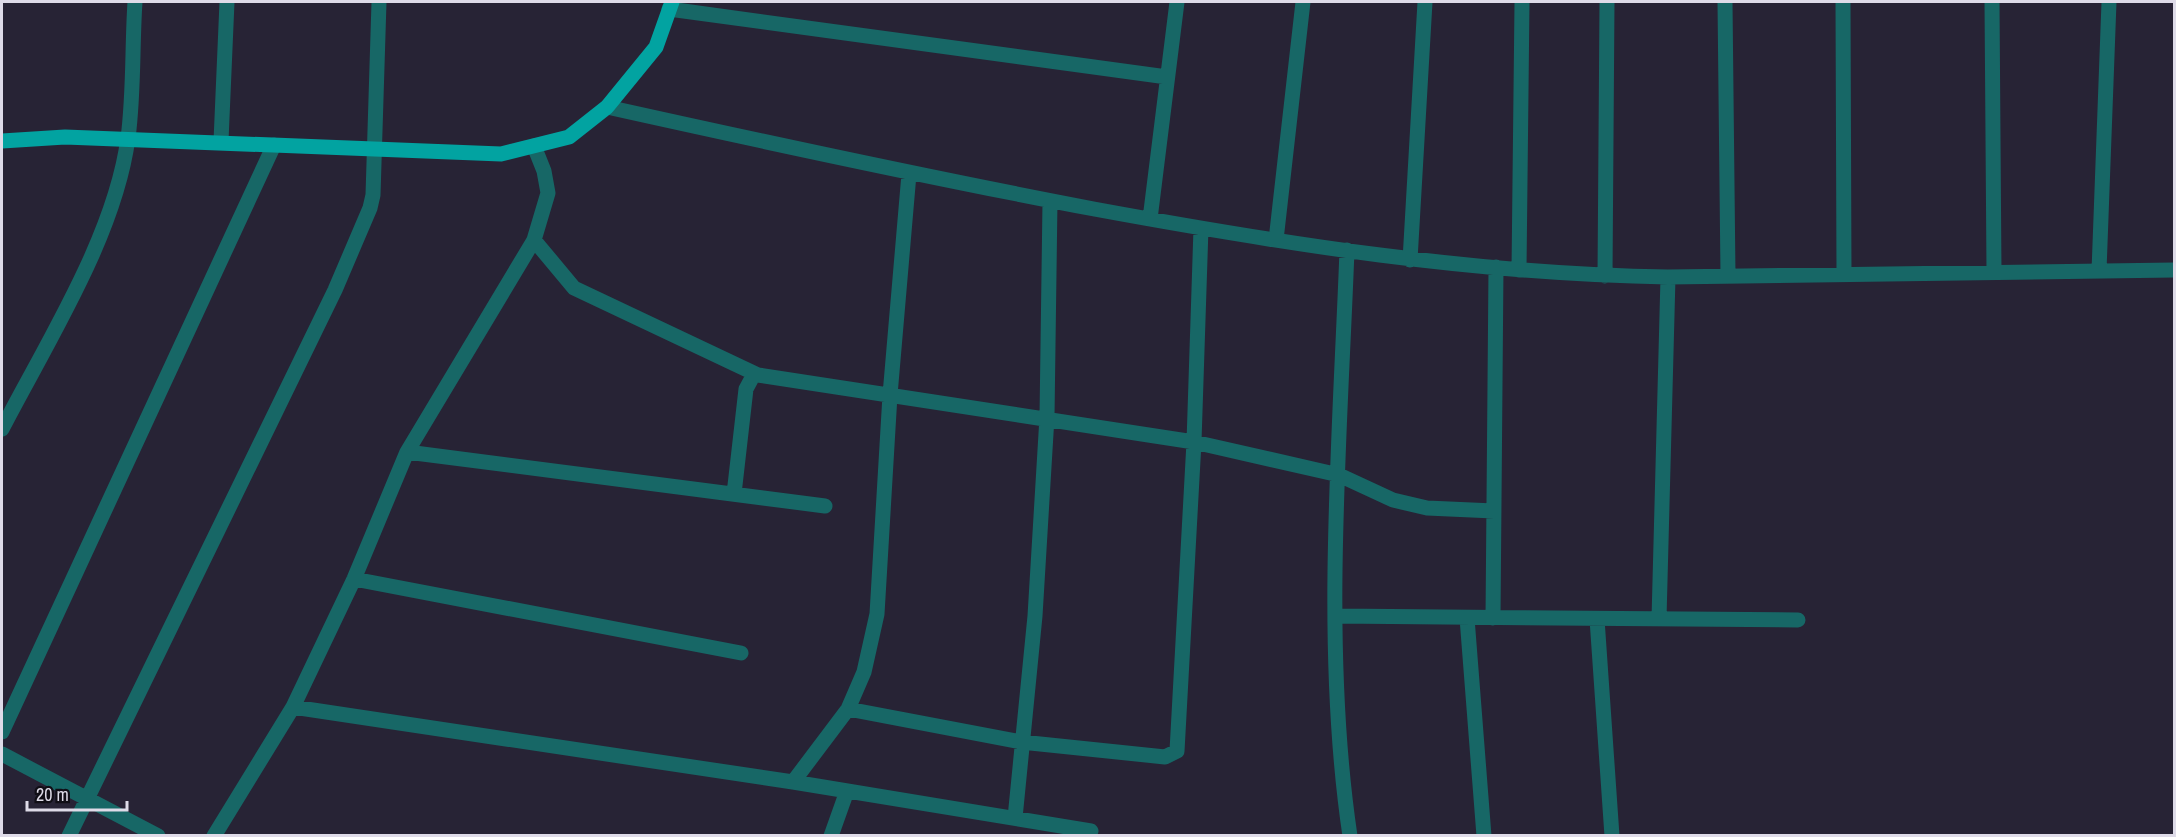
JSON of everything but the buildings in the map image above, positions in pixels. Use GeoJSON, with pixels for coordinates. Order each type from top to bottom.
{"type":"FeatureCollection","features":[{"type":"Feature","properties":{"kind":"main road"},"geometry":{"type":"LineString","coordinates":[[3,145],[65,137],[128,138],[501,154],[569,137],[607,107],[656,47],[670,5]]}},
{"type":"Feature","properties":{"kind":"street"},"geometry":{"type":"LineString","coordinates":[[2,429],[82,276],[115,195],[128,138],[135,2]]}},
{"type":"Feature","properties":{"kind":"street"},"geometry":{"type":"LineString","coordinates":[[221,141],[227,2]]}},
{"type":"Feature","properties":{"kind":"street"},"geometry":{"type":"LineString","coordinates":[[69,836],[340,279],[370,208],[374,195],[373,150],[380,2]]}},
{"type":"Feature","properties":{"kind":"street"},"geometry":{"type":"LineString","coordinates":[[1150,219],[1177,2]]}},
{"type":"Feature","properties":{"kind":"street"},"geometry":{"type":"LineString","coordinates":[[1276,240],[1303,2]]}},
{"type":"Feature","properties":{"kind":"street"},"geometry":{"type":"LineString","coordinates":[[1410,260],[1425,2]]}},
{"type":"Feature","properties":{"kind":"street"},"geometry":{"type":"LineString","coordinates":[[1519,270],[1522,2]]}},
{"type":"Feature","properties":{"kind":"street"},"geometry":{"type":"LineString","coordinates":[[1605,276],[1606,2]]}},
{"type":"Feature","properties":{"kind":"street"},"geometry":{"type":"LineString","coordinates":[[1725,2],[1728,276]]}},
{"type":"Feature","properties":{"kind":"street"},"geometry":{"type":"LineString","coordinates":[[1843,2],[1844,274]]}},
{"type":"Feature","properties":{"kind":"street"},"geometry":{"type":"LineString","coordinates":[[1992,2],[1994,272]]}},
{"type":"Feature","properties":{"kind":"street"},"geometry":{"type":"LineString","coordinates":[[2099,271],[2109,2]]}},
{"type":"Feature","properties":{"kind":"street"},"geometry":{"type":"LineString","coordinates":[[670,5],[1167,77]]}},
{"type":"Feature","properties":{"kind":"street"},"geometry":{"type":"LineString","coordinates":[[607,107],[909,174],[1050,201],[1201,228],[1410,260],[1605,276],[1668,277],[2175,270]]}},
{"type":"Feature","properties":{"kind":"street"},"geometry":{"type":"LineString","coordinates":[[2,732],[274,145]]}},
{"type":"Feature","properties":{"kind":"street"},"geometry":{"type":"LineString","coordinates":[[214,836],[293,707],[354,579],[407,452],[534,240],[548,193],[544,171],[534,146]]}},
{"type":"Feature","properties":{"kind":"street"},"geometry":{"type":"LineString","coordinates":[[793,782],[848,709],[864,672],[877,614],[890,395],[909,174]]}},
{"type":"Feature","properties":{"kind":"street"},"geometry":{"type":"LineString","coordinates":[[1015,818],[1035,616],[1047,417],[1050,201]]}},
{"type":"Feature","properties":{"kind":"street"},"geometry":{"type":"LineString","coordinates":[[848,709],[1021,742],[1165,758],[1178,751],[1194,442],[1201,228]]}},
{"type":"Feature","properties":{"kind":"street"},"geometry":{"type":"LineString","coordinates":[[534,240],[574,288],[758,375],[1047,417],[1194,442],[1339,475],[1384,496],[1427,508],[1494,511]]}},
{"type":"Feature","properties":{"kind":"street"},"geometry":{"type":"LineString","coordinates":[[1347,250],[1336,615],[1342,781],[1350,836]]}},
{"type":"Feature","properties":{"kind":"street"},"geometry":{"type":"LineString","coordinates":[[1493,618],[1496,267]]}},
{"type":"Feature","properties":{"kind":"street"},"geometry":{"type":"LineString","coordinates":[[1659,619],[1668,277]]}},
{"type":"Feature","properties":{"kind":"street"},"geometry":{"type":"LineString","coordinates":[[734,494],[746,388],[753,376],[758,375]]}},
{"type":"Feature","properties":{"kind":"street"},"geometry":{"type":"LineString","coordinates":[[407,452],[825,506]]}},
{"type":"Feature","properties":{"kind":"street"},"geometry":{"type":"LineString","coordinates":[[354,579],[741,652]]}},
{"type":"Feature","properties":{"kind":"street"},"geometry":{"type":"LineString","coordinates":[[1336,615],[1798,620]]}},
{"type":"Feature","properties":{"kind":"street"},"geometry":{"type":"LineString","coordinates":[[1467,618],[1484,836]]}},
{"type":"Feature","properties":{"kind":"street"},"geometry":{"type":"LineString","coordinates":[[1597,619],[1612,836]]}},
{"type":"Feature","properties":{"kind":"street"},"geometry":{"type":"LineString","coordinates":[[293,707],[847,790],[1091,831]]}},
{"type":"Feature","properties":{"kind":"street"},"geometry":{"type":"LineString","coordinates":[[2,754],[158,836]]}},
{"type":"Feature","properties":{"kind":"street"},"geometry":{"type":"LineString","coordinates":[[831,836],[847,790]]}}]}
